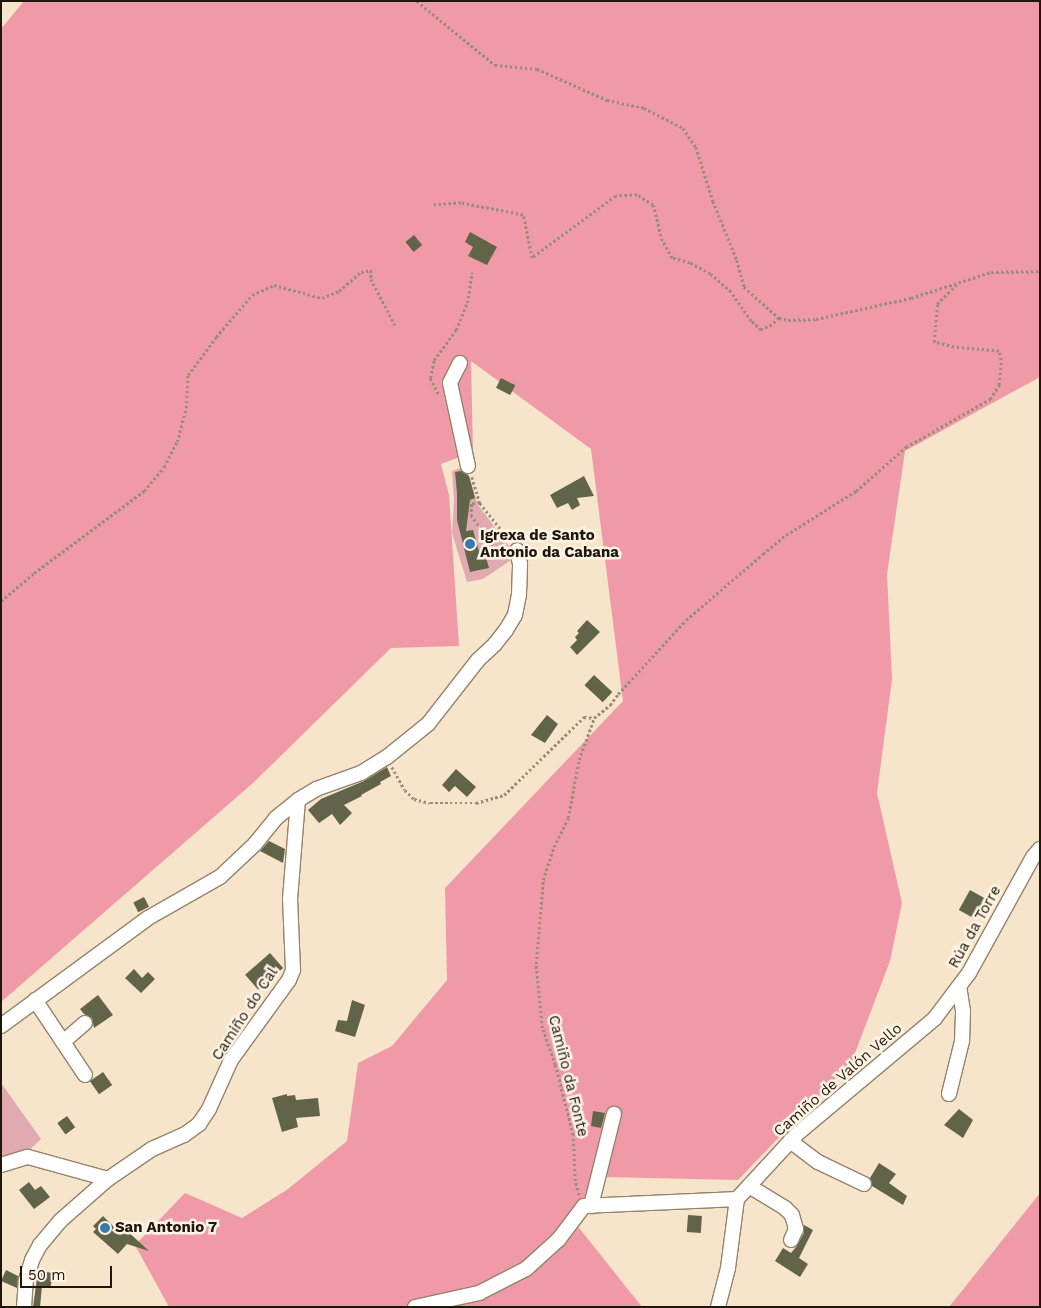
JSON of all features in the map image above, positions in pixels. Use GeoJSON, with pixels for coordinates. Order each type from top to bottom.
{"type":"FeatureCollection","features":[{"type":"Feature","properties":{"kind":"street"},"geometry":{"type":"LineString","coordinates":[[460,363],[450,383],[468,466]]}},
{"type":"Feature","properties":{"kind":"street"},"geometry":{"type":"LineString","coordinates":[[1,1026],[148,918],[220,877],[255,844],[276,818],[298,800],[316,789],[361,773],[387,757],[428,724],[478,660],[506,630],[514,615],[519,596],[520,564],[517,550]]}},
{"type":"Feature","properties":{"kind":"street","name":"Camiño do Cal"},"geometry":{"type":"LineString","coordinates":[[24,1307],[26,1280],[32,1260],[40,1245],[60,1221],[108,1179],[152,1149],[184,1135],[199,1124],[209,1109],[231,1060],[289,980],[293,970],[290,899],[298,800]]}},
{"type":"Feature","properties":{"kind":"street","name":"Rúa da Torre"},"geometry":{"type":"LineString","coordinates":[[935,1018],[969,973],[1033,857],[1040,849]]}},
{"type":"Feature","properties":{"kind":"street"},"geometry":{"type":"LineString","coordinates":[[949,1094],[962,1041],[963,1011],[959,987]]}},
{"type":"Feature","properties":{"kind":"street"},"geometry":{"type":"LineString","coordinates":[[35,1000],[85,1075]]}},
{"type":"Feature","properties":{"kind":"street","name":"Camiño de Valón Vello"},"geometry":{"type":"LineString","coordinates":[[737,1199],[790,1141],[935,1018]]}},
{"type":"Feature","properties":{"kind":"street"},"geometry":{"type":"LineString","coordinates":[[63,1042],[85,1023]]}},
{"type":"Feature","properties":{"kind":"street"},"geometry":{"type":"LineString","coordinates":[[415,1307],[479,1293],[526,1269],[559,1239],[587,1206],[614,1114]]}},
{"type":"Feature","properties":{"kind":"street"},"geometry":{"type":"LineString","coordinates":[[790,1141],[818,1162],[864,1184]]}},
{"type":"Feature","properties":{"kind":"street"},"geometry":{"type":"LineString","coordinates":[[1,1165],[28,1157],[108,1179]]}},
{"type":"Feature","properties":{"kind":"street"},"geometry":{"type":"LineString","coordinates":[[749,1186],[792,1215],[796,1229],[791,1240]]}},
{"type":"Feature","properties":{"kind":"street"},"geometry":{"type":"LineString","coordinates":[[587,1206],[737,1199],[728,1268],[718,1307]]}},
{"type":"Feature","properties":{"kind":"path"},"geometry":{"type":"LineString","coordinates":[[417,1],[495,65],[537,69],[607,100],[644,108],[682,128],[696,147],[713,201],[737,260],[744,288],[779,318],[788,320],[816,319],[911,298],[991,272],[1040,271]]}},
{"type":"Feature","properties":{"kind":"path"},"geometry":{"type":"LineString","coordinates":[[433,205],[461,203],[524,215],[532,258],[616,196],[636,195],[653,205],[662,241],[672,258],[690,263],[710,274],[731,292],[751,322],[761,330],[772,325],[779,318]]}},
{"type":"Feature","properties":{"kind":"path"},"geometry":{"type":"LineString","coordinates":[[1,600],[34,573],[144,492],[164,467],[176,442],[186,408],[188,375],[216,337],[252,295],[274,284],[322,298],[339,290],[361,272],[371,270],[372,279],[395,325]]}},
{"type":"Feature","properties":{"kind":"path"},"geometry":{"type":"LineString","coordinates":[[387,757],[405,790],[414,799],[430,804],[476,803],[504,794],[584,717],[594,718],[610,706],[618,694],[686,620],[786,535],[856,491],[906,447],[990,399],[999,385],[1001,360],[999,351],[954,347],[934,342],[937,304],[958,283]]}},
{"type":"Feature","properties":{"kind":"path"},"geometry":{"type":"LineString","coordinates":[[498,552],[471,515],[472,504],[480,503],[517,550]]}},
{"type":"Feature","properties":{"kind":"path","name":"Camiño da Fonte"},"geometry":{"type":"LineString","coordinates":[[587,1206],[575,1181],[572,1135],[555,1065],[542,1028],[536,964],[543,880],[554,846],[568,818],[579,760],[594,718]]}},
{"type":"Feature","properties":{"kind":"shaded area"},"geometry":{"type":"Polygon","coordinates":[[[24,1],[1040,1],[1040,377],[905,451],[887,574],[892,679],[877,793],[902,903],[890,961],[852,1061],[738,1180],[603,1177],[576,1224],[642,1307],[169,1307],[135,1245],[185,1193],[242,1218],[288,1189],[347,1141],[358,1063],[392,1046],[447,980],[445,888],[623,701],[591,449],[471,361],[473,452],[441,464],[449,495],[459,646],[391,648],[253,783],[1,1002],[1,29],[24,1]]]}},
{"type":"Feature","properties":{"kind":"shaded area"},"geometry":{"type":"Polygon","coordinates":[[[466,466],[478,505],[512,550],[511,560],[483,579],[467,582],[452,533],[454,500],[452,471],[466,466]]]}},
{"type":"Feature","properties":{"kind":"shaded area"},"geometry":{"type":"Polygon","coordinates":[[[1,1083],[41,1139],[23,1156],[1,1161],[1,1083]]]}},
{"type":"Feature","properties":{"kind":"shaded area"},"geometry":{"type":"Polygon","coordinates":[[[1040,1193],[1040,1307],[949,1307],[1040,1193]]]}},
{"type":"Feature","properties":{"kind":"building"},"geometry":{"type":"Polygon","coordinates":[[[470,232],[497,247],[487,265],[468,256],[473,247],[465,242],[470,232]]]}},
{"type":"Feature","properties":{"kind":"building"},"geometry":{"type":"Polygon","coordinates":[[[414,235],[422,245],[414,252],[405,242],[414,235]]]}},
{"type":"Feature","properties":{"kind":"building"},"geometry":{"type":"Polygon","coordinates":[[[501,378],[515,385],[510,395],[496,388],[501,378]]]}},
{"type":"Feature","properties":{"kind":"building"},"geometry":{"type":"Polygon","coordinates":[[[461,471],[469,476],[475,498],[470,500],[466,531],[473,530],[480,555],[485,554],[489,568],[470,572],[457,520],[455,472],[461,471]]]}},
{"type":"Feature","properties":{"kind":"building"},"geometry":{"type":"Polygon","coordinates":[[[584,476],[594,496],[577,498],[580,505],[572,510],[568,503],[557,508],[550,495],[584,476]]]}},
{"type":"Feature","properties":{"kind":"building"},"geometry":{"type":"Polygon","coordinates":[[[587,620],[600,632],[577,655],[570,647],[577,640],[575,637],[579,633],[577,631],[587,620]]]}},
{"type":"Feature","properties":{"kind":"building"},"geometry":{"type":"Polygon","coordinates":[[[594,675],[612,692],[603,702],[584,685],[594,675]]]}},
{"type":"Feature","properties":{"kind":"building"},"geometry":{"type":"Polygon","coordinates":[[[547,715],[558,724],[545,743],[531,735],[547,715]]]}},
{"type":"Feature","properties":{"kind":"building"},"geometry":{"type":"Polygon","coordinates":[[[387,767],[391,776],[362,796],[344,805],[352,813],[340,825],[332,814],[319,823],[308,810],[321,799],[364,781],[387,767]]]}},
{"type":"Feature","properties":{"kind":"building"},"geometry":{"type":"Polygon","coordinates":[[[456,769],[476,787],[467,797],[455,786],[449,792],[442,785],[456,769]]]}},
{"type":"Feature","properties":{"kind":"building"},"geometry":{"type":"Polygon","coordinates":[[[269,841],[285,849],[283,863],[260,851],[269,841]]]}},
{"type":"Feature","properties":{"kind":"building"},"geometry":{"type":"Polygon","coordinates":[[[970,890],[986,899],[975,919],[959,910],[970,890]]]}},
{"type":"Feature","properties":{"kind":"building"},"geometry":{"type":"Polygon","coordinates":[[[144,897],[149,907],[138,912],[133,902],[144,897]]]}},
{"type":"Feature","properties":{"kind":"building"},"geometry":{"type":"Polygon","coordinates":[[[270,953],[283,968],[258,990],[245,975],[270,953]]]}},
{"type":"Feature","properties":{"kind":"building"},"geometry":{"type":"Polygon","coordinates":[[[134,969],[142,978],[148,972],[155,979],[141,993],[125,978],[134,969]]]}},
{"type":"Feature","properties":{"kind":"building"},"geometry":{"type":"Polygon","coordinates":[[[98,995],[113,1015],[94,1028],[92,1018],[84,1014],[80,1009],[98,995]]]}},
{"type":"Feature","properties":{"kind":"building"},"geometry":{"type":"Polygon","coordinates":[[[352,1000],[365,1005],[355,1037],[335,1031],[338,1020],[347,1021],[352,1000]]]}},
{"type":"Feature","properties":{"kind":"building"},"geometry":{"type":"Polygon","coordinates":[[[103,1072],[112,1085],[99,1094],[90,1081],[103,1072]]]}},
{"type":"Feature","properties":{"kind":"building"},"geometry":{"type":"Polygon","coordinates":[[[287,1094],[287,1096],[295,1095],[296,1100],[318,1098],[320,1116],[296,1118],[298,1127],[282,1132],[272,1098],[287,1094]]]}},
{"type":"Feature","properties":{"kind":"building"},"geometry":{"type":"Polygon","coordinates":[[[959,1109],[973,1120],[963,1138],[944,1125],[959,1109]]]}},
{"type":"Feature","properties":{"kind":"building"},"geometry":{"type":"Polygon","coordinates":[[[593,1111],[605,1113],[601,1128],[591,1126],[593,1111]]]}},
{"type":"Feature","properties":{"kind":"building"},"geometry":{"type":"Polygon","coordinates":[[[67,1116],[75,1127],[66,1134],[57,1123],[67,1116]]]}},
{"type":"Feature","properties":{"kind":"building"},"geometry":{"type":"Polygon","coordinates":[[[879,1163],[896,1174],[889,1183],[907,1196],[903,1205],[872,1186],[870,1178],[879,1163]]]}},
{"type":"Feature","properties":{"kind":"building"},"geometry":{"type":"Polygon","coordinates":[[[29,1182],[35,1190],[41,1186],[50,1197],[34,1209],[19,1190],[29,1182]]]}},
{"type":"Feature","properties":{"kind":"building"},"geometry":{"type":"Polygon","coordinates":[[[688,1215],[702,1216],[701,1233],[687,1232],[688,1215]]]}},
{"type":"Feature","properties":{"kind":"building"},"geometry":{"type":"Polygon","coordinates":[[[103,1216],[120,1233],[124,1228],[149,1251],[127,1244],[118,1254],[93,1232],[96,1229],[93,1226],[103,1216]]]}},
{"type":"Feature","properties":{"kind":"building"},"geometry":{"type":"Polygon","coordinates":[[[804,1225],[813,1230],[799,1258],[808,1264],[800,1277],[775,1261],[783,1248],[791,1253],[796,1247],[804,1233],[804,1225]]]}},
{"type":"Feature","properties":{"kind":"building"},"geometry":{"type":"Polygon","coordinates":[[[6,1270],[18,1276],[17,1288],[1,1281],[6,1270]]]}},
{"type":"Feature","properties":{"kind":"building"},"geometry":{"type":"Polygon","coordinates":[[[38,1271],[54,1273],[50,1288],[42,1286],[40,1307],[33,1307],[38,1271]]]}},
{"type":"Feature","properties":{"kind":"place","name":"Igrexa de Santo Antonio da Cabana"},"geometry":{"type":"Point","coordinates":[470,544]}},
{"type":"Feature","properties":{"kind":"place","name":"San Antonio 7"},"geometry":{"type":"Point","coordinates":[105,1228]}}]}
